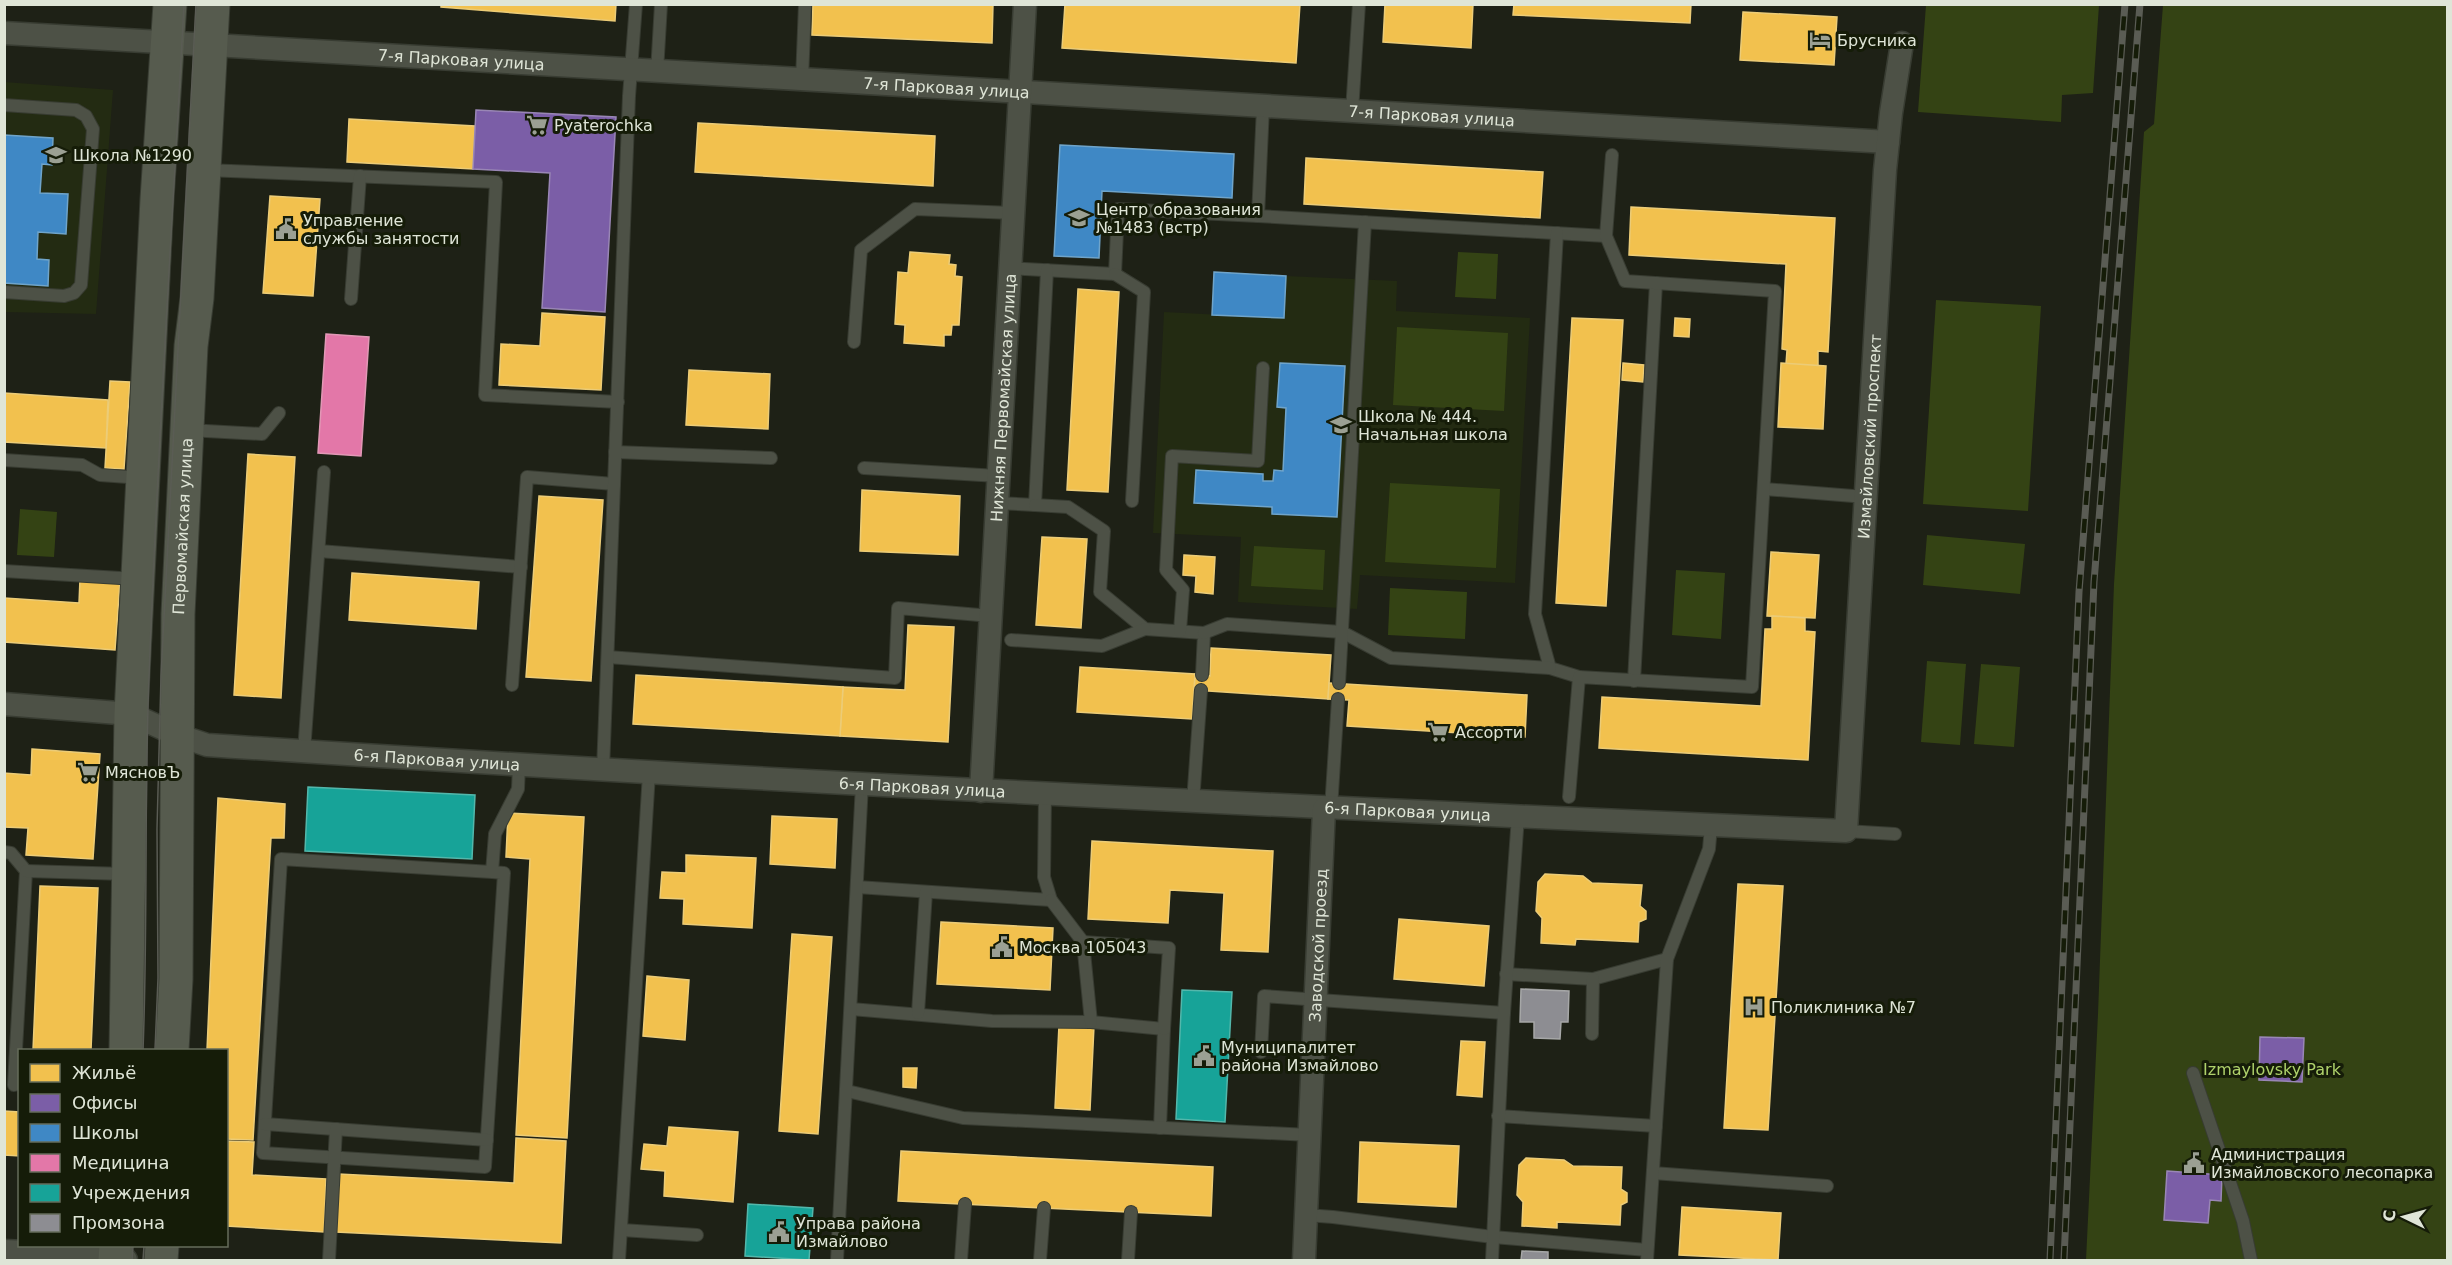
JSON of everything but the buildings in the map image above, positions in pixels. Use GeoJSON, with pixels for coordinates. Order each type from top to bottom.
{"type":"FeatureCollection","features":[{"type":"Feature","properties":{"kind":"main road"},"geometry":{"type":"LineString","coordinates":[[126,1049],[131,714],[157,199],[170,4]]}},
{"type":"Feature","properties":{"kind":"main road","name":"Первомайская улица"},"geometry":{"type":"LineString","coordinates":[[172,1049],[176,979],[178,614],[213,4]]}},
{"type":"Feature","properties":{"kind":"street","name":"Нижняя Первомайская улица"},"geometry":{"type":"LineString","coordinates":[[981,791],[1025,4]]}},
{"type":"Feature","properties":{"kind":"street","name":"7-я Парковая улица"},"geometry":{"type":"LineString","coordinates":[[4,33],[1888,142]]}},
{"type":"Feature","properties":{"kind":"street","name":"Измайловский проспект"},"geometry":{"type":"LineString","coordinates":[[1846,831],[1888,142],[1902,43]]}},
{"type":"Feature","properties":{"kind":"street","name":"6-я Парковая улица"},"geometry":{"type":"LineString","coordinates":[[4,705],[131,714],[177,735],[207,745],[304,752],[1327,809],[1846,831]]}},
{"type":"Feature","properties":{"kind":"street","name":"Заводской проезд"},"geometry":{"type":"LineString","coordinates":[[1304,1260],[1327,809]]}},
{"type":"Feature","properties":{"kind":"street"},"geometry":{"type":"LineString","coordinates":[[4,1251],[118,1256]]}},
{"type":"Feature","properties":{"kind":"lane"},"geometry":{"type":"LineString","coordinates":[[603,770],[630,70],[636,4]]}},
{"type":"Feature","properties":{"kind":"lane"},"geometry":{"type":"LineString","coordinates":[[657,72],[661,4]]}},
{"type":"Feature","properties":{"kind":"lane"},"geometry":{"type":"LineString","coordinates":[[802,80],[805,4]]}},
{"type":"Feature","properties":{"kind":"lane"},"geometry":{"type":"LineString","coordinates":[[1352,111],[1359,4]]}},
{"type":"Feature","properties":{"kind":"lane"},"geometry":{"type":"LineString","coordinates":[[4,105],[76,110],[86,116],[93,129],[81,285],[74,293],[64,296],[4,292]]}},
{"type":"Feature","properties":{"kind":"lane"},"geometry":{"type":"LineString","coordinates":[[1258,216],[1263,106]]}},
{"type":"Feature","properties":{"kind":"lane"},"geometry":{"type":"LineString","coordinates":[[1011,640],[1102,646],[1145,629],[1204,633],[1227,624],[1342,632],[1391,658],[1550,668],[1579,676],[1634,681],[1752,687],[1775,291],[1625,281],[1606,236],[1612,154]]}},
{"type":"Feature","properties":{"kind":"lane"},"geometry":{"type":"LineString","coordinates":[[205,170],[496,182],[484,395],[618,402]]}},
{"type":"Feature","properties":{"kind":"lane"},"geometry":{"type":"LineString","coordinates":[[351,299],[360,176]]}},
{"type":"Feature","properties":{"kind":"lane"},"geometry":{"type":"LineString","coordinates":[[854,342],[861,250],[915,209],[1012,213]]}},
{"type":"Feature","properties":{"kind":"lane"},"geometry":{"type":"LineString","coordinates":[[1115,274],[1118,209],[1606,236]]}},
{"type":"Feature","properties":{"kind":"lane"},"geometry":{"type":"LineString","coordinates":[[1339,683],[1365,222]]}},
{"type":"Feature","properties":{"kind":"lane"},"geometry":{"type":"LineString","coordinates":[[1550,668],[1535,614],[1557,233]]}},
{"type":"Feature","properties":{"kind":"lane"},"geometry":{"type":"LineString","coordinates":[[1010,268],[1115,274],[1144,292],[1132,501]]}},
{"type":"Feature","properties":{"kind":"lane"},"geometry":{"type":"LineString","coordinates":[[1035,505],[1047,270]]}},
{"type":"Feature","properties":{"kind":"lane"},"geometry":{"type":"LineString","coordinates":[[1634,681],[1656,283]]}},
{"type":"Feature","properties":{"kind":"lane"},"geometry":{"type":"LineString","coordinates":[[1180,631],[1183,590],[1166,570],[1172,456],[1258,461],[1263,368]]}},
{"type":"Feature","properties":{"kind":"lane"},"geometry":{"type":"LineString","coordinates":[[187,430],[262,434],[279,413]]}},
{"type":"Feature","properties":{"kind":"lane"},"geometry":{"type":"LineString","coordinates":[[615,452],[771,458]]}},
{"type":"Feature","properties":{"kind":"lane"},"geometry":{"type":"LineString","coordinates":[[4,459],[82,465],[100,475],[143,478]]}},
{"type":"Feature","properties":{"kind":"lane"},"geometry":{"type":"LineString","coordinates":[[864,468],[998,476]]}},
{"type":"Feature","properties":{"kind":"lane"},"geometry":{"type":"LineString","coordinates":[[304,752],[324,472]]}},
{"type":"Feature","properties":{"kind":"lane"},"geometry":{"type":"LineString","coordinates":[[512,685],[527,477],[614,484]]}},
{"type":"Feature","properties":{"kind":"lane"},"geometry":{"type":"LineString","coordinates":[[1764,489],[1866,496]]}},
{"type":"Feature","properties":{"kind":"lane"},"geometry":{"type":"LineString","coordinates":[[997,503],[1068,507],[1104,531],[1100,592],[1145,629]]}},
{"type":"Feature","properties":{"kind":"lane"},"geometry":{"type":"LineString","coordinates":[[319,551],[520,567]]}},
{"type":"Feature","properties":{"kind":"lane"},"geometry":{"type":"LineString","coordinates":[[4,571],[138,579]]}},
{"type":"Feature","properties":{"kind":"lane"},"geometry":{"type":"LineString","coordinates":[[608,657],[895,678],[898,608],[991,616]]}},
{"type":"Feature","properties":{"kind":"lane"},"geometry":{"type":"LineString","coordinates":[[1202,675],[1204,633]]}},
{"type":"Feature","properties":{"kind":"lane"},"geometry":{"type":"LineString","coordinates":[[1569,797],[1579,676]]}},
{"type":"Feature","properties":{"kind":"lane"},"geometry":{"type":"LineString","coordinates":[[1193,802],[1201,690]]}},
{"type":"Feature","properties":{"kind":"lane"},"geometry":{"type":"LineString","coordinates":[[1327,809],[1338,699]]}},
{"type":"Feature","properties":{"kind":"lane"},"geometry":{"type":"LineString","coordinates":[[492,872],[495,834],[518,789],[519,765]]}},
{"type":"Feature","properties":{"kind":"lane"},"geometry":{"type":"LineString","coordinates":[[619,1260],[649,773]]}},
{"type":"Feature","properties":{"kind":"lane"},"geometry":{"type":"LineString","coordinates":[[837,1260],[861,784]]}},
{"type":"Feature","properties":{"kind":"lane"},"geometry":{"type":"LineString","coordinates":[[1045,794],[1044,877],[1051,900],[1083,942],[1091,1022]]}},
{"type":"Feature","properties":{"kind":"lane"},"geometry":{"type":"LineString","coordinates":[[1492,1260],[1506,974],[1518,816]]}},
{"type":"Feature","properties":{"kind":"lane"},"geometry":{"type":"LineString","coordinates":[[1306,1215],[1647,1255],[1667,959],[1709,849],[1711,826]]}},
{"type":"Feature","properties":{"kind":"lane"},"geometry":{"type":"LineString","coordinates":[[1846,831],[1895,834]]}},
{"type":"Feature","properties":{"kind":"lane"},"geometry":{"type":"LineString","coordinates":[[4,852],[11,853],[26,871],[13,1085]]}},
{"type":"Feature","properties":{"kind":"lane"},"geometry":{"type":"LineString","coordinates":[[281,859],[504,873],[485,1167],[263,1154],[265,1124],[281,859]]}},
{"type":"Feature","properties":{"kind":"lane"},"geometry":{"type":"LineString","coordinates":[[26,871],[129,874]]}},
{"type":"Feature","properties":{"kind":"lane"},"geometry":{"type":"LineString","coordinates":[[857,887],[1051,900]]}},
{"type":"Feature","properties":{"kind":"lane"},"geometry":{"type":"LineString","coordinates":[[918,1013],[926,892]]}},
{"type":"Feature","properties":{"kind":"lane"},"geometry":{"type":"LineString","coordinates":[[1083,942],[1169,948],[1160,1128]]}},
{"type":"Feature","properties":{"kind":"lane"},"geometry":{"type":"LineString","coordinates":[[1506,974],[1593,979],[1667,959]]}},
{"type":"Feature","properties":{"kind":"lane"},"geometry":{"type":"LineString","coordinates":[[1592,1034],[1593,979]]}},
{"type":"Feature","properties":{"kind":"lane"},"geometry":{"type":"LineString","coordinates":[[1261,1052],[1264,996],[1504,1013]]}},
{"type":"Feature","properties":{"kind":"lane"},"geometry":{"type":"LineString","coordinates":[[851,1008],[992,1022],[1091,1022],[1164,1029]]}},
{"type":"Feature","properties":{"kind":"lane"},"geometry":{"type":"LineString","coordinates":[[2193,1073],[2244,1221],[2251,1260]]}},
{"type":"Feature","properties":{"kind":"lane"},"geometry":{"type":"LineString","coordinates":[[847,1091],[963,1118],[1309,1135]]}},
{"type":"Feature","properties":{"kind":"lane"},"geometry":{"type":"LineString","coordinates":[[1498,1116],[1656,1126]]}},
{"type":"Feature","properties":{"kind":"lane"},"geometry":{"type":"LineString","coordinates":[[265,1124],[487,1140]]}},
{"type":"Feature","properties":{"kind":"lane"},"geometry":{"type":"LineString","coordinates":[[329,1260],[336,1129]]}},
{"type":"Feature","properties":{"kind":"lane"},"geometry":{"type":"LineString","coordinates":[[1653,1173],[1827,1186]]}},
{"type":"Feature","properties":{"kind":"lane"},"geometry":{"type":"LineString","coordinates":[[961,1260],[965,1204]]}},
{"type":"Feature","properties":{"kind":"lane"},"geometry":{"type":"LineString","coordinates":[[1040,1260],[1044,1208]]}},
{"type":"Feature","properties":{"kind":"lane"},"geometry":{"type":"LineString","coordinates":[[1128,1260],[1131,1212]]}},
{"type":"Feature","properties":{"kind":"lane"},"geometry":{"type":"LineString","coordinates":[[622,1230],[697,1235]]}},
{"type":"Feature","properties":{"kind":"shaded area","name":"Школа №1290"},"geometry":{"type":"Polygon","coordinates":[[[4,82],[113,90],[96,314],[5,312],[4,82]]]}},
{"type":"Feature","properties":{"kind":"shaded area","name":"Школа № 444. Начальная школа"},"geometry":{"type":"Polygon","coordinates":[[[1286,276],[1397,281],[1396,311],[1530,318],[1515,583],[1360,575],[1357,609],[1238,602],[1241,537],[1153,533],[1164,312],[1283,318],[1286,276]]]}},
{"type":"Feature","properties":{"kind":"green space"},"geometry":{"type":"Polygon","coordinates":[[[1926,5],[2099,5],[2093,93],[2062,95],[2061,122],[1918,112],[1926,5]]]}},
{"type":"Feature","properties":{"kind":"green space","name":"Izmaylovsky Park"},"geometry":{"type":"Polygon","coordinates":[[[2163,5],[2447,5],[2447,1260],[2086,1260],[2098,1014],[2114,584],[2144,132],[2154,124],[2163,5]]]}},
{"type":"Feature","properties":{"kind":"green space"},"geometry":{"type":"Polygon","coordinates":[[[1458,252],[1498,254],[1496,299],[1455,297],[1458,252]]]}},
{"type":"Feature","properties":{"kind":"green space"},"geometry":{"type":"Polygon","coordinates":[[[1936,300],[2041,306],[2028,511],[1923,504],[1936,300]]]}},
{"type":"Feature","properties":{"kind":"green space"},"geometry":{"type":"Polygon","coordinates":[[[1397,327],[1508,333],[1504,411],[1393,405],[1397,327]]]}},
{"type":"Feature","properties":{"kind":"green space"},"geometry":{"type":"Polygon","coordinates":[[[1390,483],[1500,489],[1496,568],[1385,562],[1390,483]]]}},
{"type":"Feature","properties":{"kind":"green space"},"geometry":{"type":"Polygon","coordinates":[[[20,509],[57,512],[54,557],[17,555],[20,509]]]}},
{"type":"Feature","properties":{"kind":"green space"},"geometry":{"type":"Polygon","coordinates":[[[1927,535],[2025,544],[2020,594],[1923,585],[1927,535]]]}},
{"type":"Feature","properties":{"kind":"green space"},"geometry":{"type":"Polygon","coordinates":[[[1254,546],[1325,550],[1323,590],[1251,586],[1254,546]]]}},
{"type":"Feature","properties":{"kind":"green space"},"geometry":{"type":"Polygon","coordinates":[[[1676,570],[1725,573],[1721,639],[1672,635],[1676,570]]]}},
{"type":"Feature","properties":{"kind":"green space"},"geometry":{"type":"Polygon","coordinates":[[[1390,588],[1467,592],[1465,639],[1388,635],[1390,588]]]}},
{"type":"Feature","properties":{"kind":"green space"},"geometry":{"type":"Polygon","coordinates":[[[1927,661],[1966,664],[1960,745],[1921,742],[1927,661]]]}},
{"type":"Feature","properties":{"kind":"green space"},"geometry":{"type":"Polygon","coordinates":[[[1981,664],[2020,667],[2014,747],[1974,744],[1981,664]]]}},
{"type":"Feature","properties":{"kind":"tram line"},"geometry":{"type":"LineString","coordinates":[[143,1049],[152,593],[184,4]]}},
{"type":"Feature","properties":{"kind":"tram line"},"geometry":{"type":"LineString","coordinates":[[155,1049],[158,978],[157,829],[161,676],[196,4]]}},
{"type":"Feature","properties":{"kind":"tram line"},"geometry":{"type":"LineString","coordinates":[[132,1260],[133,1247]]}},
{"type":"Feature","properties":{"kind":"tram line"},"geometry":{"type":"LineString","coordinates":[[143,1260],[144,1247]]}},
{"type":"Feature","properties":{"kind":"railway"},"geometry":{"type":"LineString","coordinates":[[2050,1260],[2079,592],[2125,4]]}},
{"type":"Feature","properties":{"kind":"railway"},"geometry":{"type":"LineString","coordinates":[[2064,1260],[2094,582],[2140,4]]}},
{"type":"Feature","properties":{"kind":"place","name":"Брусника"},"geometry":{"type":"Point","coordinates":[1820,40]}},
{"type":"Feature","properties":{"kind":"place","name":"Pyaterochka"},"geometry":{"type":"Point","coordinates":[537,125]}},
{"type":"Feature","properties":{"kind":"place","name":"Школа №1290"},"geometry":{"type":"Point","coordinates":[56,155]}},
{"type":"Feature","properties":{"kind":"place","name":"Центр образования №1483 (встр)"},"geometry":{"type":"Point","coordinates":[1079,218]}},
{"type":"Feature","properties":{"kind":"place","name":"Управление cлужбы занятости"},"geometry":{"type":"Point","coordinates":[286,229]}},
{"type":"Feature","properties":{"kind":"place","name":"Школа № 444. Начальная школа"},"geometry":{"type":"Point","coordinates":[1341,425]}},
{"type":"Feature","properties":{"kind":"place","name":"Ассорти"},"geometry":{"type":"Point","coordinates":[1438,732]}},
{"type":"Feature","properties":{"kind":"place","name":"МясновЪ"},"geometry":{"type":"Point","coordinates":[88,772]}},
{"type":"Feature","properties":{"kind":"place","name":"Москва 105043"},"geometry":{"type":"Point","coordinates":[1002,947]}},
{"type":"Feature","properties":{"kind":"place","name":"Поликлиника №7"},"geometry":{"type":"Point","coordinates":[1754,1007]}},
{"type":"Feature","properties":{"kind":"place","name":"Муниципалитет района Измайлово"},"geometry":{"type":"Point","coordinates":[1204,1056]}},
{"type":"Feature","properties":{"kind":"place","name":"Администрация Измайловского лесопарка"},"geometry":{"type":"Point","coordinates":[2194,1163]}},
{"type":"Feature","properties":{"kind":"place","name":"Управа района Измайлово"},"geometry":{"type":"Point","coordinates":[779,1232]}}]}
